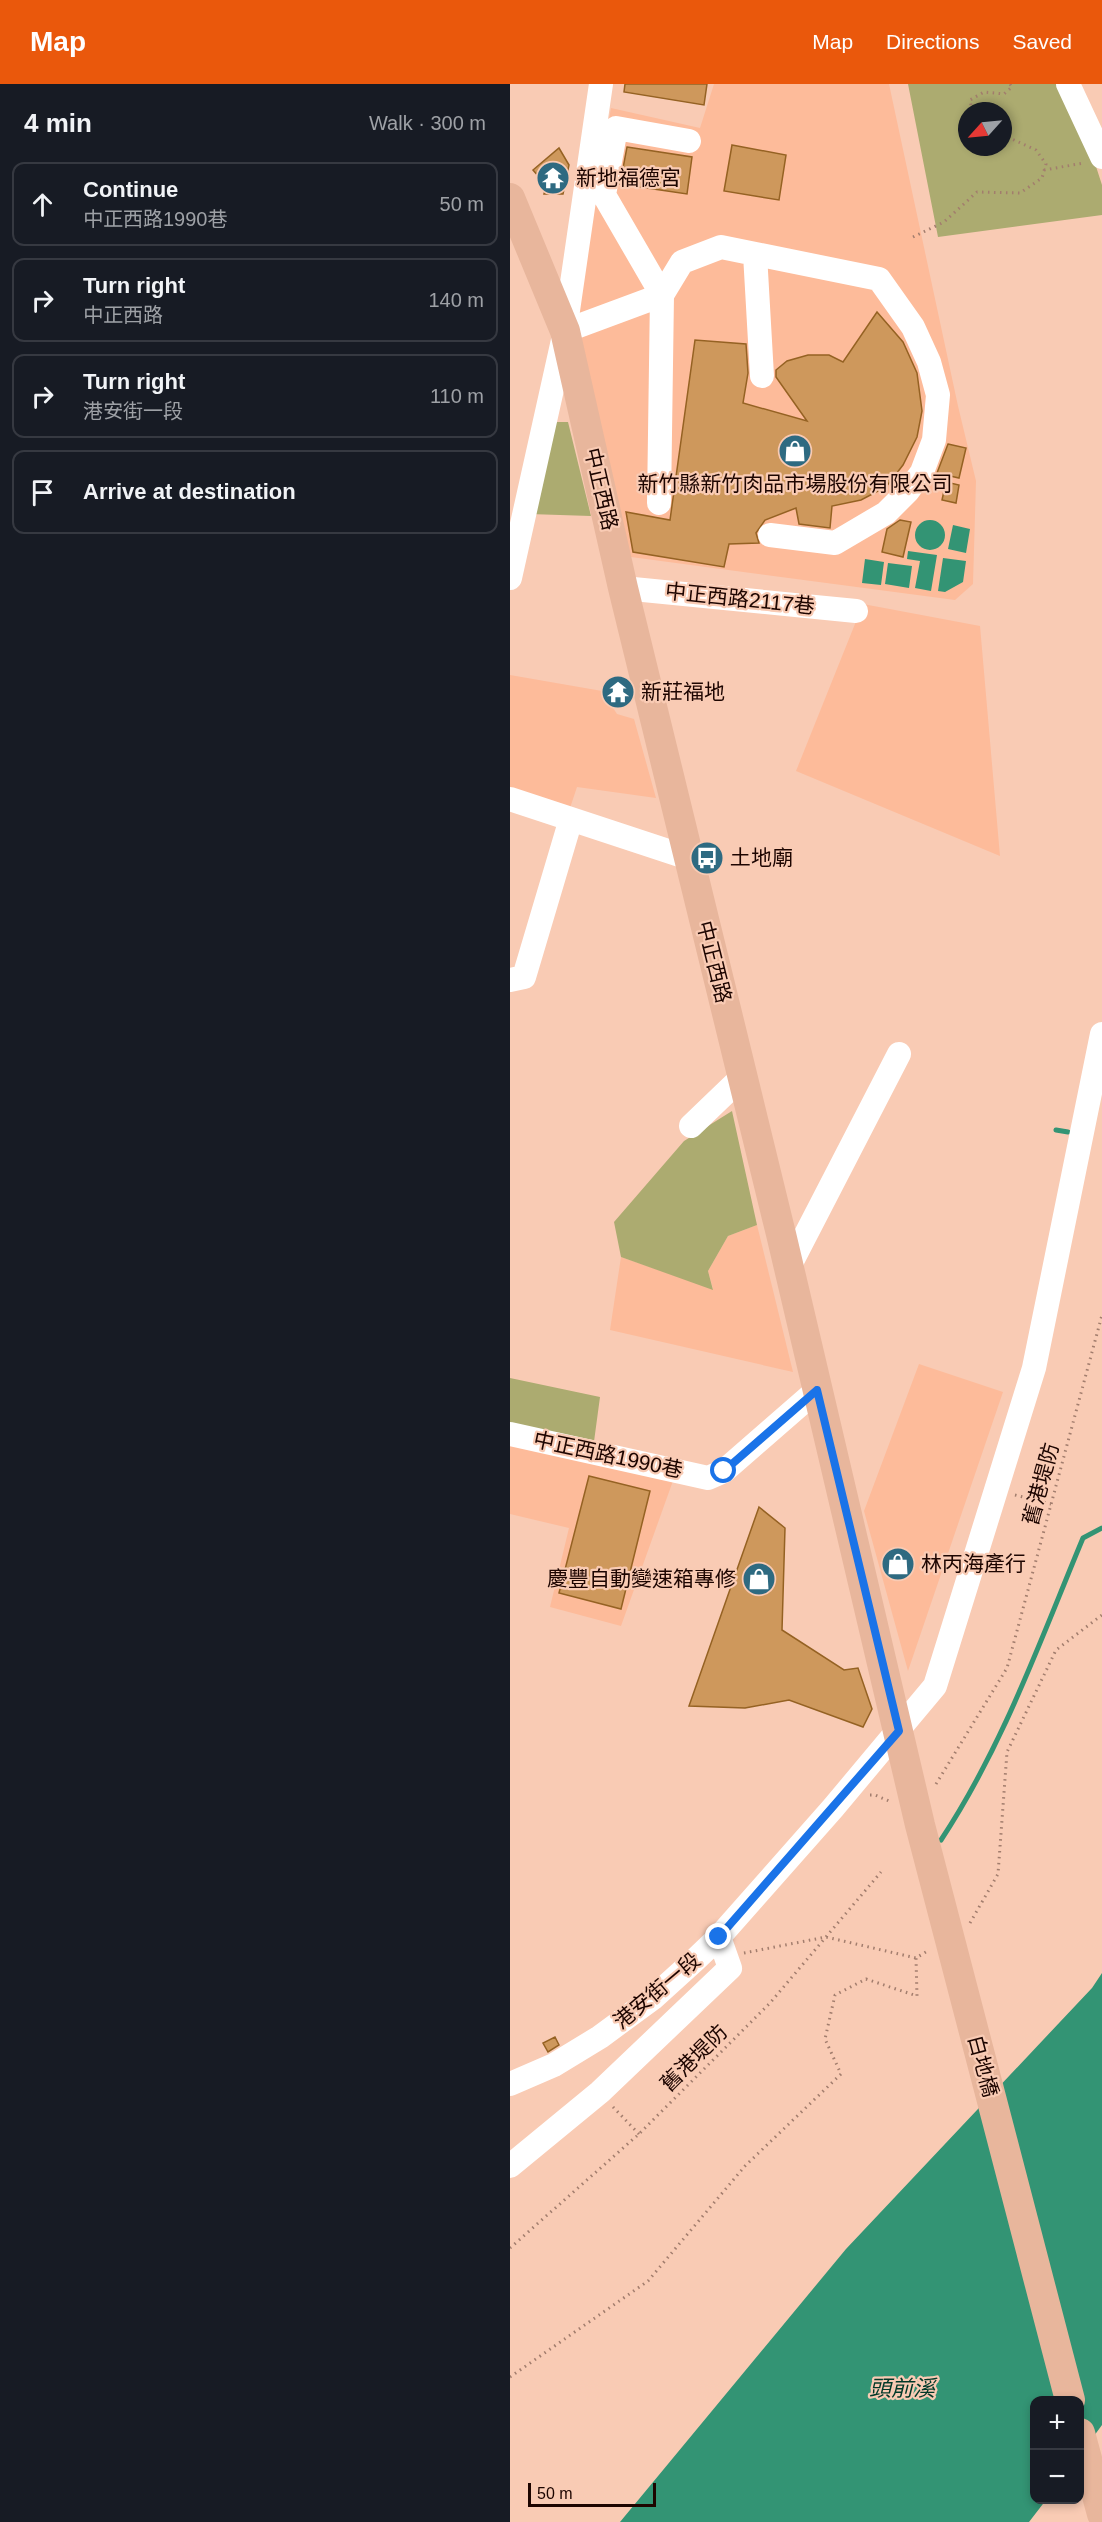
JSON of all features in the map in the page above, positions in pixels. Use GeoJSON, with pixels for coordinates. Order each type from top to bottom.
{"type":"FeatureCollection","features":[{"type":"Feature","properties":{"kind":"main road","name":"中正西路"},"geometry":{"type":"LineString","coordinates":[[510,198],[565,331],[623,588],[789,1267],[899,1731]]}},
{"type":"Feature","properties":{"kind":"main road","name":"白地橋"},"geometry":{"type":"LineString","coordinates":[[899,1731],[920,1825],[1069,2396]]}},
{"type":"Feature","properties":{"kind":"main road"},"geometry":{"type":"LineString","coordinates":[[1084,2448],[1102,2514]]}},
{"type":"Feature","properties":{"kind":"street"},"geometry":{"type":"LineString","coordinates":[[510,578],[565,331],[601,84]]}},
{"type":"Feature","properties":{"kind":"street"},"geometry":{"type":"LineString","coordinates":[[1068,84],[1096,160]]}},
{"type":"Feature","properties":{"kind":"street"},"geometry":{"type":"LineString","coordinates":[[662,295],[604,195],[615,128],[689,141]]}},
{"type":"Feature","properties":{"kind":"street"},"geometry":{"type":"LineString","coordinates":[[659,503],[662,295],[682,262],[721,247],[879,279],[913,327],[928,362],[938,395],[934,440],[922,472],[908,492],[886,513],[835,543],[770,535]]}},
{"type":"Feature","properties":{"kind":"street"},"geometry":{"type":"LineString","coordinates":[[754,254],[762,376]]}},
{"type":"Feature","properties":{"kind":"street"},"geometry":{"type":"LineString","coordinates":[[565,331],[662,295]]}},
{"type":"Feature","properties":{"kind":"street","name":"中正西路2117巷"},"geometry":{"type":"LineString","coordinates":[[623,588],[856,611]]}},
{"type":"Feature","properties":{"kind":"street"},"geometry":{"type":"LineString","coordinates":[[510,799],[689,858]]}},
{"type":"Feature","properties":{"kind":"street"},"geometry":{"type":"LineString","coordinates":[[510,980],[524,977],[571,819]]}},
{"type":"Feature","properties":{"kind":"street","name":"港安街一段"},"geometry":{"type":"LineString","coordinates":[[510,2084],[554,2065],[600,2037],[724,1947],[935,1686],[1034,1368],[1102,1034]]}},
{"type":"Feature","properties":{"kind":"street"},"geometry":{"type":"LineString","coordinates":[[789,1267],[899,1054]]}},
{"type":"Feature","properties":{"kind":"street"},"geometry":{"type":"LineString","coordinates":[[691,1126],[742,1077]]}},
{"type":"Feature","properties":{"kind":"street","name":"中正西路1990巷"},"geometry":{"type":"LineString","coordinates":[[510,1434],[708,1478],[724,1471],[817,1390]]}},
{"type":"Feature","properties":{"kind":"street"},"geometry":{"type":"LineString","coordinates":[[510,2166],[600,2092],[730,1968],[724,1947]]}},
{"type":"Feature","properties":{"kind":"path"},"geometry":{"type":"LineString","coordinates":[[970,102],[970,100],[984,92],[1004,94],[1012,87],[1010,84]]}},
{"type":"Feature","properties":{"kind":"path"},"geometry":{"type":"LineString","coordinates":[[913,237],[944,222],[977,192],[1020,193],[1042,178],[1046,164],[1036,150],[1012,139]]}},
{"type":"Feature","properties":{"kind":"path"},"geometry":{"type":"LineString","coordinates":[[1044,170],[1096,160]]}},
{"type":"Feature","properties":{"kind":"path","name":"舊港堤防"},"geometry":{"type":"LineString","coordinates":[[936,1784],[1007,1668],[1102,1315]]}},
{"type":"Feature","properties":{"kind":"path"},"geometry":{"type":"LineString","coordinates":[[996,1490],[1051,1504]]}},
{"type":"Feature","properties":{"kind":"path"},"geometry":{"type":"LineString","coordinates":[[963,1928],[973,1921],[999,1874],[1007,1752],[1056,1650],[1102,1615]]}},
{"type":"Feature","properties":{"kind":"path","name":"舊港堤防"},"geometry":{"type":"LineString","coordinates":[[510,2248],[639,2134],[770,2003],[881,1872]]}},
{"type":"Feature","properties":{"kind":"path"},"geometry":{"type":"LineString","coordinates":[[724,1947],[826,1937],[916,1958],[935,1946]]}},
{"type":"Feature","properties":{"kind":"path"},"geometry":{"type":"LineString","coordinates":[[510,2377],[648,2281],[746,2166],[841,2074],[825,2039],[835,1995],[866,1978],[917,1996],[916,1958]]}},
{"type":"Feature","properties":{"kind":"path"},"geometry":{"type":"LineString","coordinates":[[600,2092],[639,2134]]}},
{"type":"Feature","properties":{"kind":"shaded area"},"geometry":{"type":"Polygon","coordinates":[[[714,84],[889,84],[976,481],[973,584],[955,600],[631,557],[572,336],[611,108],[700,128],[714,84]]]}},
{"type":"Feature","properties":{"kind":"shaded area"},"geometry":{"type":"Polygon","coordinates":[[[908,84],[1061,84],[1090,148],[1102,185],[1102,215],[938,237],[908,84]]]}},
{"type":"Feature","properties":{"kind":"shaded area"},"geometry":{"type":"Polygon","coordinates":[[[545,422],[568,422],[591,516],[529,514],[545,422]]]}},
{"type":"Feature","properties":{"kind":"shaded area"},"geometry":{"type":"Polygon","coordinates":[[[863,604],[980,626],[1000,856],[796,771],[863,604]]]}},
{"type":"Feature","properties":{"kind":"shaded area"},"geometry":{"type":"Polygon","coordinates":[[[510,675],[602,691],[617,714],[634,719],[656,798],[577,787],[567,817],[510,802],[510,675]]]}},
{"type":"Feature","properties":{"kind":"shaded area"},"geometry":{"type":"Polygon","coordinates":[[[732,1111],[757,1225],[728,1236],[708,1271],[713,1290],[621,1257],[614,1222],[684,1141],[732,1111]]]}},
{"type":"Feature","properties":{"kind":"shaded area"},"geometry":{"type":"Polygon","coordinates":[[[757,1225],[793,1372],[610,1330],[621,1257],[713,1289],[708,1271],[728,1236],[757,1225]]]}},
{"type":"Feature","properties":{"kind":"shaded area"},"geometry":{"type":"Polygon","coordinates":[[[919,1364],[1003,1392],[908,1671],[864,1511],[919,1364]]]}},
{"type":"Feature","properties":{"kind":"shaded area"},"geometry":{"type":"Polygon","coordinates":[[[510,1378],[600,1397],[593,1449],[510,1431],[510,1378]]]}},
{"type":"Feature","properties":{"kind":"shaded area"},"geometry":{"type":"Polygon","coordinates":[[[510,1441],[674,1478],[621,1626],[550,1607],[569,1528],[510,1514],[510,1441]]]}},
{"type":"Feature","properties":{"kind":"water"},"geometry":{"type":"Polygon","coordinates":[[[930,520],[940,525],[945,535],[940,545],[930,550],[920,545],[915,535],[920,525],[930,520]]]}},
{"type":"Feature","properties":{"kind":"water"},"geometry":{"type":"Polygon","coordinates":[[[953,525],[970,529],[966,553],[948,549],[953,525]]]}},
{"type":"Feature","properties":{"kind":"water"},"geometry":{"type":"Polygon","coordinates":[[[908,551],[937,555],[931,591],[915,588],[920,561],[907,559],[908,551]]]}},
{"type":"Feature","properties":{"kind":"water"},"geometry":{"type":"Polygon","coordinates":[[[943,558],[966,561],[963,582],[945,592],[938,591],[943,558]]]}},
{"type":"Feature","properties":{"kind":"water"},"geometry":{"type":"Polygon","coordinates":[[[865,559],[884,562],[881,585],[862,583],[865,559]]]}},
{"type":"Feature","properties":{"kind":"water"},"geometry":{"type":"Polygon","coordinates":[[[888,563],[912,566],[909,588],[885,584],[888,563]]]}},
{"type":"Feature","properties":{"kind":"water","name":"頭前溪"},"geometry":{"type":"Polygon","coordinates":[[[1102,1973],[1102,2425],[1084,2450],[1084,2396],[1030,2396],[1030,2504],[1043,2504],[1029,2522],[620,2522],[846,2249],[1092,1988],[1102,1973]]]}},
{"type":"Feature","properties":{"kind":"building"},"geometry":{"type":"Polygon","coordinates":[[[625,84],[707,84],[704,105],[624,92],[625,84]]]}},
{"type":"Feature","properties":{"kind":"building"},"geometry":{"type":"Polygon","coordinates":[[[732,145],[786,155],[779,200],[724,191],[732,145]]]}},
{"type":"Feature","properties":{"kind":"building"},"geometry":{"type":"Polygon","coordinates":[[[627,147],[692,157],[687,194],[620,184],[627,147]]]}},
{"type":"Feature","properties":{"kind":"building","name":"新地福德宮"},"geometry":{"type":"Polygon","coordinates":[[[559,148],[569,165],[563,194],[544,194],[546,185],[533,170],[559,148]]]}},
{"type":"Feature","properties":{"kind":"building","name":"新竹縣新竹肉品市場股份有限公司"},"geometry":{"type":"Polygon","coordinates":[[[877,312],[903,342],[917,373],[922,411],[917,437],[903,465],[886,487],[861,500],[832,506],[830,528],[799,524],[796,508],[765,520],[756,533],[759,543],[729,544],[724,567],[633,552],[626,512],[670,520],[695,340],[746,344],[748,373],[743,403],[807,421],[776,377],[776,370],[787,361],[808,355],[829,355],[843,362],[877,312]]]}},
{"type":"Feature","properties":{"kind":"building"},"geometry":{"type":"Polygon","coordinates":[[[948,444],[966,448],[959,478],[937,473],[948,444]]]}},
{"type":"Feature","properties":{"kind":"building"},"geometry":{"type":"Polygon","coordinates":[[[946,482],[959,485],[956,503],[942,500],[946,482]]]}},
{"type":"Feature","properties":{"kind":"building"},"geometry":{"type":"Polygon","coordinates":[[[900,520],[911,522],[903,557],[882,552],[887,529],[900,520]]]}},
{"type":"Feature","properties":{"kind":"building"},"geometry":{"type":"Polygon","coordinates":[[[589,1476],[650,1491],[621,1609],[559,1593],[589,1476]]]}},
{"type":"Feature","properties":{"kind":"building","name":"慶豐自動變速箱專修"},"geometry":{"type":"Polygon","coordinates":[[[759,1507],[785,1528],[782,1630],[844,1670],[858,1668],[872,1709],[863,1727],[789,1700],[745,1708],[689,1706],[759,1507]]]}},
{"type":"Feature","properties":{"kind":"building"},"geometry":{"type":"Polygon","coordinates":[[[555,2037],[559,2045],[548,2052],[543,2043],[555,2037]]]}},
{"type":"Feature","properties":{"kind":"waterway"},"geometry":{"type":"LineString","coordinates":[[1056,1130],[1068,1132]]}},
{"type":"Feature","properties":{"kind":"waterway"},"geometry":{"type":"LineString","coordinates":[[941,1840],[983,1768],[1002,1730],[1083,1538],[1102,1528]]}},
{"type":"Feature","properties":{"kind":"place","name":"新地福德宮"},"geometry":{"type":"Point","coordinates":[553,178]}},
{"type":"Feature","properties":{"kind":"place","name":"新竹縣新竹肉品市場股份有限公司"},"geometry":{"type":"Point","coordinates":[795,451]}},
{"type":"Feature","properties":{"kind":"place","name":"新莊福地"},"geometry":{"type":"Point","coordinates":[618,692]}},
{"type":"Feature","properties":{"kind":"place","name":"土地廟"},"geometry":{"type":"Point","coordinates":[707,858]}},
{"type":"Feature","properties":{"kind":"place","name":"林丙海產行"},"geometry":{"type":"Point","coordinates":[898,1564]}},
{"type":"Feature","properties":{"kind":"place","name":"慶豐自動變速箱專修"},"geometry":{"type":"Point","coordinates":[759,1579]}},
{"type":"Feature","properties":{"kind":"route"},"geometry":{"type":"LineString","coordinates":[[719,1937],[899,1731],[817,1390],[724,1471]]}}]}
